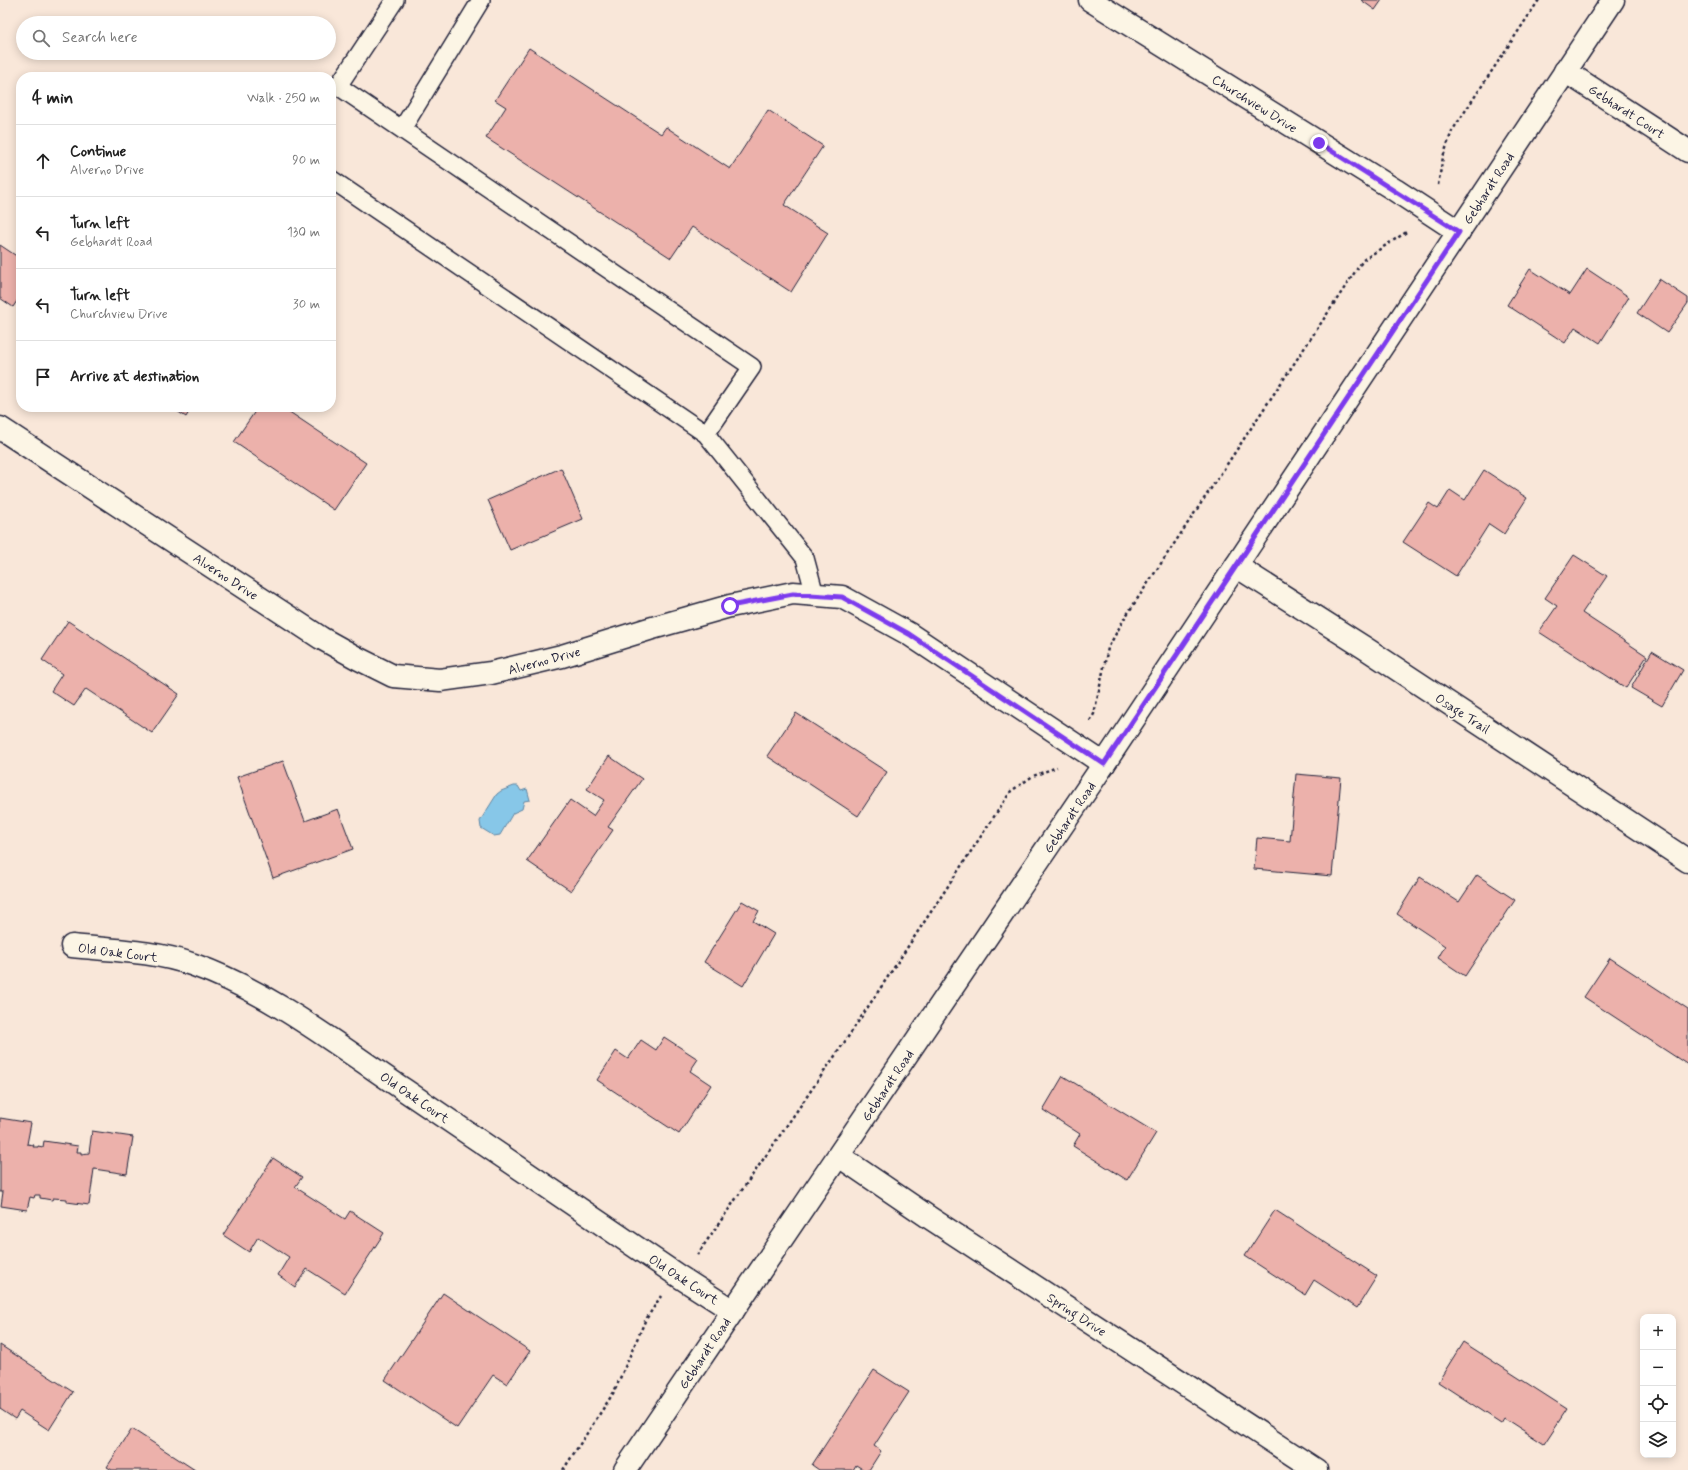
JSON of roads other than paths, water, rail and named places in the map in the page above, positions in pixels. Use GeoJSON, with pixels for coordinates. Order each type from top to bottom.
{"type":"FeatureCollection","features":[{"type":"Feature","properties":{"kind":"street","name":"Churchview Drive"},"geometry":{"type":"LineString","coordinates":[[1090,0],[1459,232]]}},
{"type":"Feature","properties":{"kind":"street","name":"Gebhardt Road"},"geometry":{"type":"LineString","coordinates":[[625,1470],[1104,764],[1613,0]]}},
{"type":"Feature","properties":{"kind":"street","name":"Gebhardt Court"},"geometry":{"type":"LineString","coordinates":[[1565,71],[1688,151]]}},
{"type":"Feature","properties":{"kind":"street","name":"Alverno Drive"},"geometry":{"type":"LineString","coordinates":[[0,428],[321,638],[393,676],[440,680],[491,673],[562,656],[648,629],[730,606],[793,594],[842,597],[909,634],[1104,764]]}},
{"type":"Feature","properties":{"kind":"street","name":"Osage Trail"},"geometry":{"type":"LineString","coordinates":[[1236,566],[1372,653],[1688,860]]}},
{"type":"Feature","properties":{"kind":"street","name":"Old Oak Court"},"geometry":{"type":"LineString","coordinates":[[72,946],[152,955],[192,964],[243,986],[287,1012],[355,1056],[680,1277],[733,1311]]}},
{"type":"Feature","properties":{"kind":"street","name":"Spring Drive"},"geometry":{"type":"LineString","coordinates":[[839,1156],[937,1222],[1316,1470]]}},
{"type":"Feature","properties":{"kind":"lane"},"geometry":{"type":"LineString","coordinates":[[336,85],[395,0]]}},
{"type":"Feature","properties":{"kind":"lane"},"geometry":{"type":"LineString","coordinates":[[402,129],[481,0]]}},
{"type":"Feature","properties":{"kind":"lane"},"geometry":{"type":"LineString","coordinates":[[336,87],[402,129],[752,367],[706,434]]}},
{"type":"Feature","properties":{"kind":"lane"},"geometry":{"type":"LineString","coordinates":[[336,181],[706,434],[805,558],[816,595]]}},
{"type":"Feature","properties":{"kind":"water"},"geometry":{"type":"Polygon","coordinates":[[[514,786],[518,786],[521,791],[527,789],[530,800],[524,801],[522,809],[513,813],[500,835],[494,836],[481,828],[480,821],[497,794],[514,786]]]}}]}
